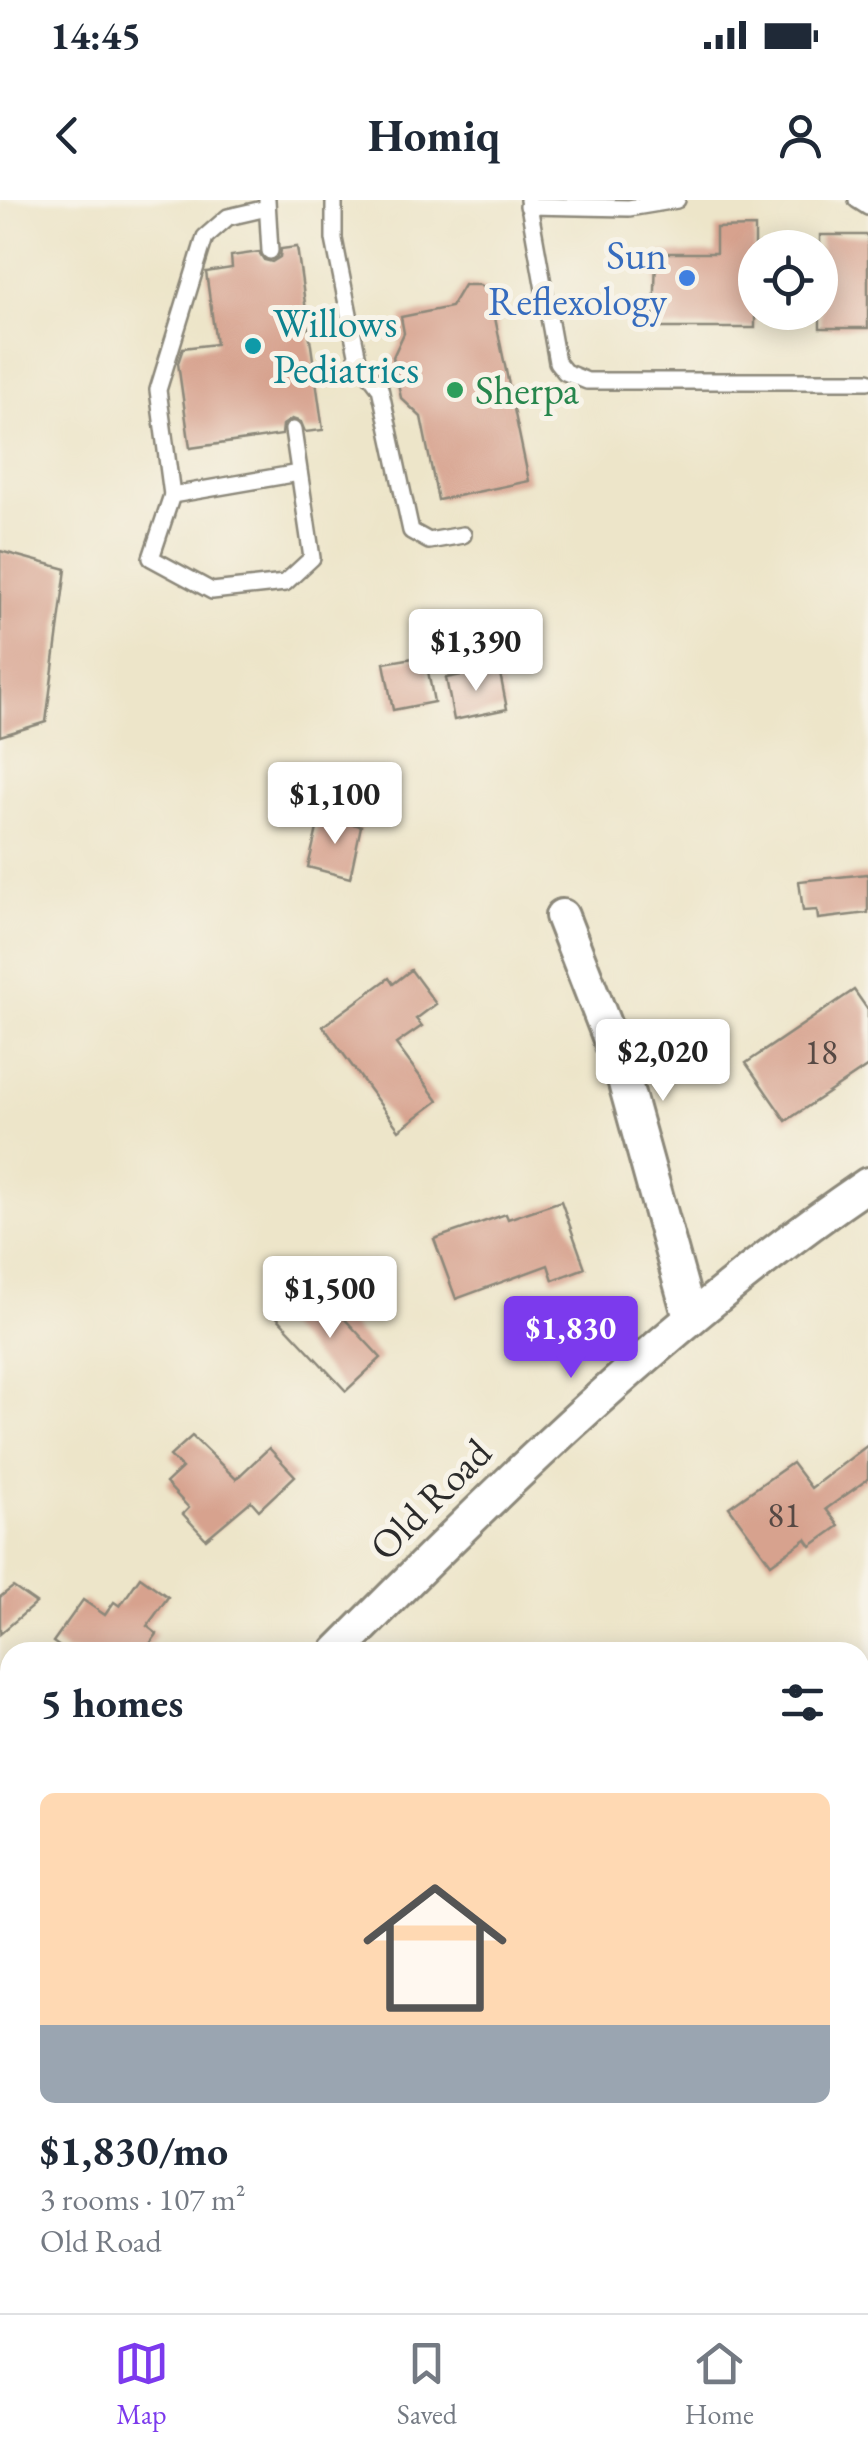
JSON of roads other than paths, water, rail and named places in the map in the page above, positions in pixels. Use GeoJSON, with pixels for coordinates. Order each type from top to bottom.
{"type":"FeatureCollection","features":[{"type":"Feature","properties":{"kind":"street"},"geometry":{"type":"LineString","coordinates":[[562,916],[620,1066],[690,1318]]}},
{"type":"Feature","properties":{"kind":"street","name":"Old Road"},"geometry":{"type":"LineString","coordinates":[[347,1642],[543,1447],[690,1318],[868,1184]]}},
{"type":"Feature","properties":{"kind":"lane"},"geometry":{"type":"LineString","coordinates":[[334,200],[334,239],[358,359],[380,388],[411,531],[429,541],[463,535]]}},
{"type":"Feature","properties":{"kind":"lane"},"geometry":{"type":"LineString","coordinates":[[677,200],[629,208],[528,203],[556,362],[566,372],[587,381],[868,381]]}},
{"type":"Feature","properties":{"kind":"lane"},"geometry":{"type":"LineString","coordinates":[[857,200],[868,207]]}},
{"type":"Feature","properties":{"kind":"lane"},"geometry":{"type":"LineString","coordinates":[[270,250],[267,204],[228,218],[205,237],[158,390],[172,495],[151,558],[212,591],[285,583],[312,558],[293,430]]}},
{"type":"Feature","properties":{"kind":"lane"},"geometry":{"type":"LineString","coordinates":[[172,495],[298,473]]}},
{"type":"Feature","properties":{"kind":"place","name":"Sun Reflexology"},"geometry":{"type":"Point","coordinates":[687,278]}},
{"type":"Feature","properties":{"kind":"place","name":"Willows Pediatrics"},"geometry":{"type":"Point","coordinates":[253,346]}},
{"type":"Feature","properties":{"kind":"place","name":"Sherpa"},"geometry":{"type":"Point","coordinates":[455,390]}}]}
